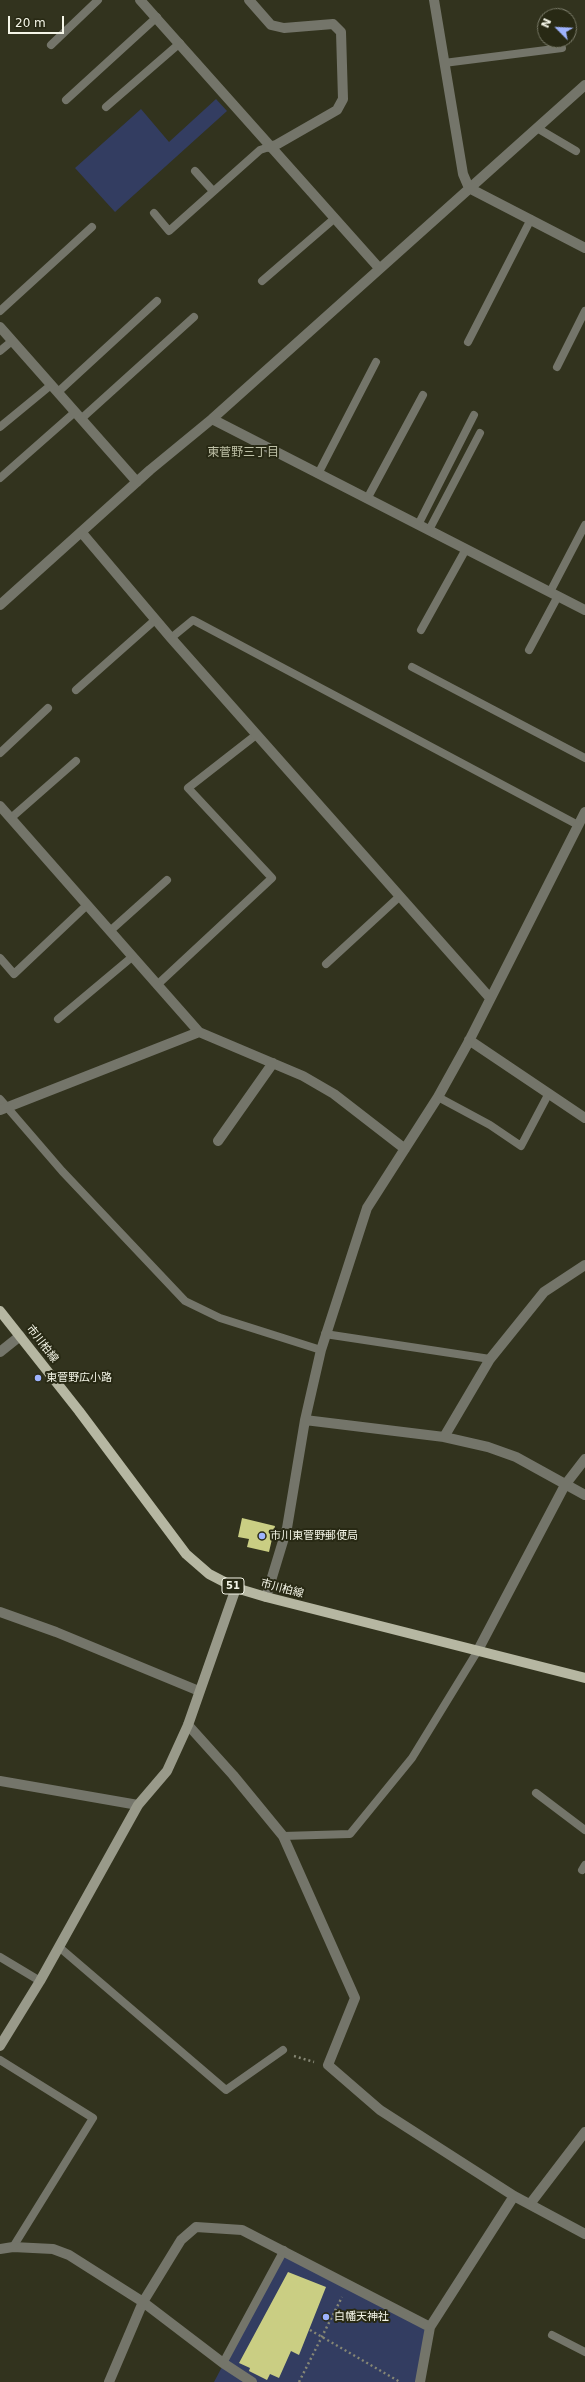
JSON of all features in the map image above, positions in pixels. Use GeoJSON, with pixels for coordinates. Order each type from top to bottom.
{"type":"FeatureCollection","features":[{"type":"Feature","properties":{"kind":"main road","name":"市川柏線"},"geometry":{"type":"LineString","coordinates":[[0,1311],[79,1410],[186,1554],[209,1574],[236,1588],[266,1597],[477,1652],[585,1678]]}},
{"type":"Feature","properties":{"kind":"street"},"geometry":{"type":"LineString","coordinates":[[140,0],[180,43],[269,147],[379,268]]}},
{"type":"Feature","properties":{"kind":"street"},"geometry":{"type":"LineString","coordinates":[[249,0],[271,25],[284,28],[333,24],[341,32],[343,99],[337,110],[276,145],[269,147]]}},
{"type":"Feature","properties":{"kind":"street"},"geometry":{"type":"LineString","coordinates":[[434,0],[463,174],[469,188],[585,248]]}},
{"type":"Feature","properties":{"kind":"street"},"geometry":{"type":"LineString","coordinates":[[0,605],[82,533],[137,482],[212,419],[585,84]]}},
{"type":"Feature","properties":{"kind":"street"},"geometry":{"type":"LineString","coordinates":[[0,327],[137,482]]}},
{"type":"Feature","properties":{"kind":"street"},"geometry":{"type":"LineString","coordinates":[[212,419],[585,610]]}},
{"type":"Feature","properties":{"kind":"street"},"geometry":{"type":"LineString","coordinates":[[82,533],[155,620],[490,998]]}},
{"type":"Feature","properties":{"kind":"street"},"geometry":{"type":"LineString","coordinates":[[0,806],[199,1032],[303,1076],[334,1094],[405,1149]]}},
{"type":"Feature","properties":{"kind":"street"},"geometry":{"type":"LineString","coordinates":[[266,1597],[287,1528],[305,1420],[325,1334],[367,1208],[438,1097],[469,1040],[585,812]]}},
{"type":"Feature","properties":{"kind":"street"},"geometry":{"type":"LineString","coordinates":[[4,1109],[199,1032]]}},
{"type":"Feature","properties":{"kind":"street"},"geometry":{"type":"LineString","coordinates":[[469,1040],[585,1116]]}},
{"type":"Feature","properties":{"kind":"street"},"geometry":{"type":"LineString","coordinates":[[218,1141],[273,1063]]}},
{"type":"Feature","properties":{"kind":"street"},"geometry":{"type":"LineString","coordinates":[[444,1437],[490,1359],[544,1292],[585,1266]]}},
{"type":"Feature","properties":{"kind":"street"},"geometry":{"type":"LineString","coordinates":[[0,1352],[20,1336]]}},
{"type":"Feature","properties":{"kind":"street"},"geometry":{"type":"LineString","coordinates":[[305,1420],[444,1437],[488,1447],[516,1457],[585,1495]]}},
{"type":"Feature","properties":{"kind":"street"},"geometry":{"type":"LineString","coordinates":[[477,1652],[565,1485],[585,1459]]}},
{"type":"Feature","properties":{"kind":"street"},"geometry":{"type":"LineString","coordinates":[[0,2046],[40,1981],[138,1806],[167,1772],[188,1725],[236,1588]]}},
{"type":"Feature","properties":{"kind":"street"},"geometry":{"type":"LineString","coordinates":[[1,1615],[56,1632],[199,1691]]}},
{"type":"Feature","properties":{"kind":"street"},"geometry":{"type":"LineString","coordinates":[[188,1725],[233,1775],[283,1836],[355,1998],[328,2065],[380,2110],[514,2196],[585,2234]]}},
{"type":"Feature","properties":{"kind":"street"},"geometry":{"type":"LineString","coordinates":[[0,1781],[138,1806]]}},
{"type":"Feature","properties":{"kind":"street"},"geometry":{"type":"LineString","coordinates":[[530,2204],[585,2132]]}},
{"type":"Feature","properties":{"kind":"street"},"geometry":{"type":"LineString","coordinates":[[420,2382],[430,2327],[514,2196]]}},
{"type":"Feature","properties":{"kind":"street"},"geometry":{"type":"LineString","coordinates":[[109,2382],[143,2302],[181,2240],[196,2228],[242,2230],[284,2250],[430,2327]]}},
{"type":"Feature","properties":{"kind":"street"},"geometry":{"type":"LineString","coordinates":[[0,2249],[13,2247],[52,2249],[68,2255],[143,2302],[223,2363],[252,2382]]}},
{"type":"Feature","properties":{"kind":"lane"},"geometry":{"type":"LineString","coordinates":[[52,45],[98,0]]}},
{"type":"Feature","properties":{"kind":"lane"},"geometry":{"type":"LineString","coordinates":[[66,100],[156,16]]}},
{"type":"Feature","properties":{"kind":"lane"},"geometry":{"type":"LineString","coordinates":[[106,108],[180,43]]}},
{"type":"Feature","properties":{"kind":"lane"},"geometry":{"type":"LineString","coordinates":[[444,63],[562,48]]}},
{"type":"Feature","properties":{"kind":"lane"},"geometry":{"type":"LineString","coordinates":[[537,128],[576,151]]}},
{"type":"Feature","properties":{"kind":"lane"},"geometry":{"type":"LineString","coordinates":[[154,214],[169,231],[260,150],[269,147]]}},
{"type":"Feature","properties":{"kind":"lane"},"geometry":{"type":"LineString","coordinates":[[195,171],[213,192]]}},
{"type":"Feature","properties":{"kind":"lane"},"geometry":{"type":"LineString","coordinates":[[262,281],[335,218]]}},
{"type":"Feature","properties":{"kind":"lane"},"geometry":{"type":"LineString","coordinates":[[468,342],[531,219]]}},
{"type":"Feature","properties":{"kind":"lane"},"geometry":{"type":"LineString","coordinates":[[0,311],[92,227]]}},
{"type":"Feature","properties":{"kind":"lane"},"geometry":{"type":"LineString","coordinates":[[0,427],[54,388],[157,300]]}},
{"type":"Feature","properties":{"kind":"lane"},"geometry":{"type":"LineString","coordinates":[[556,367],[585,311]]}},
{"type":"Feature","properties":{"kind":"lane"},"geometry":{"type":"LineString","coordinates":[[0,478],[78,415],[194,317]]}},
{"type":"Feature","properties":{"kind":"lane"},"geometry":{"type":"LineString","coordinates":[[0,351],[12,340]]}},
{"type":"Feature","properties":{"kind":"lane"},"geometry":{"type":"LineString","coordinates":[[318,474],[376,362]]}},
{"type":"Feature","properties":{"kind":"lane"},"geometry":{"type":"LineString","coordinates":[[367,499],[423,395]]}},
{"type":"Feature","properties":{"kind":"lane"},"geometry":{"type":"LineString","coordinates":[[418,524],[474,415]]}},
{"type":"Feature","properties":{"kind":"lane"},"geometry":{"type":"LineString","coordinates":[[429,530],[480,433]]}},
{"type":"Feature","properties":{"kind":"lane"},"geometry":{"type":"LineString","coordinates":[[529,650],[585,525]]}},
{"type":"Feature","properties":{"kind":"lane"},"geometry":{"type":"LineString","coordinates":[[421,630],[466,549]]}},
{"type":"Feature","properties":{"kind":"lane"},"geometry":{"type":"LineString","coordinates":[[76,690],[155,620]]}},
{"type":"Feature","properties":{"kind":"lane"},"geometry":{"type":"LineString","coordinates":[[171,638],[193,620],[578,825]]}},
{"type":"Feature","properties":{"kind":"lane"},"geometry":{"type":"LineString","coordinates":[[412,667],[585,758]]}},
{"type":"Feature","properties":{"kind":"lane"},"geometry":{"type":"LineString","coordinates":[[0,752],[48,708]]}},
{"type":"Feature","properties":{"kind":"lane"},"geometry":{"type":"LineString","coordinates":[[157,985],[272,878],[188,788],[256,734]]}},
{"type":"Feature","properties":{"kind":"lane"},"geometry":{"type":"LineString","coordinates":[[11,818],[76,761]]}},
{"type":"Feature","properties":{"kind":"lane"},"geometry":{"type":"LineString","coordinates":[[110,931],[167,880]]}},
{"type":"Feature","properties":{"kind":"lane"},"geometry":{"type":"LineString","coordinates":[[326,964],[400,896]]}},
{"type":"Feature","properties":{"kind":"lane"},"geometry":{"type":"LineString","coordinates":[[0,958],[14,974],[86,905]]}},
{"type":"Feature","properties":{"kind":"lane"},"geometry":{"type":"LineString","coordinates":[[58,1019],[132,957]]}},
{"type":"Feature","properties":{"kind":"lane"},"geometry":{"type":"LineString","coordinates":[[438,1097],[490,1125],[521,1146],[549,1093]]}},
{"type":"Feature","properties":{"kind":"lane"},"geometry":{"type":"LineString","coordinates":[[0,1099],[4,1109],[185,1301],[220,1318],[321,1350]]}},
{"type":"Feature","properties":{"kind":"lane"},"geometry":{"type":"LineString","coordinates":[[325,1334],[490,1359]]}},
{"type":"Feature","properties":{"kind":"lane"},"geometry":{"type":"LineString","coordinates":[[283,1836],[350,1834],[412,1758],[477,1652]]}},
{"type":"Feature","properties":{"kind":"lane"},"geometry":{"type":"LineString","coordinates":[[536,1793],[585,1830]]}},
{"type":"Feature","properties":{"kind":"lane"},"geometry":{"type":"LineString","coordinates":[[59,1947],[226,2090],[283,2050]]}},
{"type":"Feature","properties":{"kind":"lane"},"geometry":{"type":"LineString","coordinates":[[0,1957],[40,1981]]}},
{"type":"Feature","properties":{"kind":"lane"},"geometry":{"type":"LineString","coordinates":[[0,2060],[93,2118],[13,2247]]}},
{"type":"Feature","properties":{"kind":"lane"},"geometry":{"type":"LineString","coordinates":[[223,2363],[284,2250]]}},
{"type":"Feature","properties":{"kind":"lane"},"geometry":{"type":"LineString","coordinates":[[552,2336],[585,2352]]}},
{"type":"Feature","properties":{"kind":"path"},"geometry":{"type":"LineString","coordinates":[[283,2050],[305,2061],[328,2065]]}},
{"type":"Feature","properties":{"kind":"path"},"geometry":{"type":"LineString","coordinates":[[299,2382],[338,2306]]}},
{"type":"Feature","properties":{"kind":"path"},"geometry":{"type":"LineString","coordinates":[[310,2330],[400,2382]]}},
{"type":"Feature","properties":{"kind":"shaded area"},"geometry":{"type":"Polygon","coordinates":[[[216,99],[227,111],[115,212],[75,168],[141,109],[169,142],[216,99]]]}},
{"type":"Feature","properties":{"kind":"shaded area","name":"白幡天神社"},"geometry":{"type":"Polygon","coordinates":[[[284,2250],[430,2327],[420,2382],[214,2382],[284,2250]]]}},
{"type":"Feature","properties":{"kind":"building"},"geometry":{"type":"Polygon","coordinates":[[[242,1518],[275,1526],[269,1552],[247,1547],[249,1539],[238,1537],[242,1518]]]}},
{"type":"Feature","properties":{"kind":"building"},"geometry":{"type":"Polygon","coordinates":[[[288,2272],[326,2287],[299,2355],[291,2351],[279,2378],[270,2374],[267,2380],[249,2371],[250,2368],[239,2363],[288,2272]]]}},
{"type":"Feature","properties":{"kind":"place","name":"東菅野広小路"},"geometry":{"type":"Point","coordinates":[38,1378]}},
{"type":"Feature","properties":{"kind":"place","name":"市川東菅野郵便局"},"geometry":{"type":"Point","coordinates":[262,1536]}},
{"type":"Feature","properties":{"kind":"place","name":"白幡天神社"},"geometry":{"type":"Point","coordinates":[326,2317]}},
{"type":"Feature","properties":{"kind":"district","name":"東菅野三丁目"},"geometry":{"type":"Point","coordinates":[243,453]}}]}
